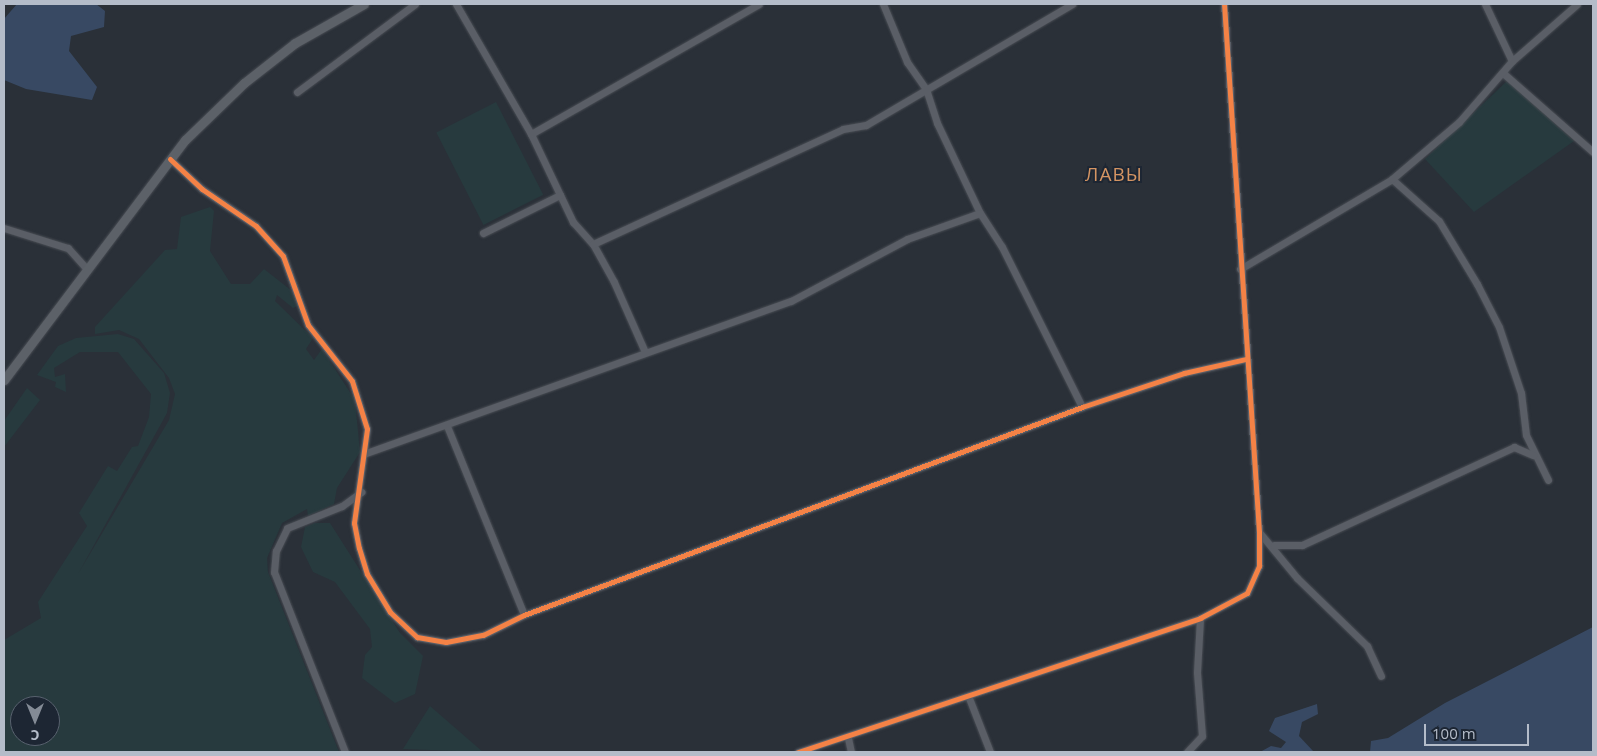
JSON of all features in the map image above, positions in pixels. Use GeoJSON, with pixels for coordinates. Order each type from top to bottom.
{"type":"FeatureCollection","features":[{"type":"Feature","properties":{"kind":"main road"},"geometry":{"type":"LineString","coordinates":[[4,380],[86,268],[170,159],[244,84],[295,43],[364,4]]}},
{"type":"Feature","properties":{"kind":"street"},"geometry":{"type":"LineString","coordinates":[[298,92],[415,4]]}},
{"type":"Feature","properties":{"kind":"street"},"geometry":{"type":"LineString","coordinates":[[456,4],[531,134],[573,222],[593,244],[645,352]]}},
{"type":"Feature","properties":{"kind":"street"},"geometry":{"type":"LineString","coordinates":[[531,134],[759,4]]}},
{"type":"Feature","properties":{"kind":"street"},"geometry":{"type":"LineString","coordinates":[[883,4],[907,62],[926,89],[937,123],[980,213],[1002,247],[1082,407]]}},
{"type":"Feature","properties":{"kind":"street"},"geometry":{"type":"LineString","coordinates":[[593,244],[843,129],[866,125],[1072,4]]}},
{"type":"Feature","properties":{"kind":"street"},"geometry":{"type":"LineString","coordinates":[[798,752],[848,738],[969,698],[1200,618],[1247,593],[1259,566],[1259,532],[1240,269],[1224,4]]}},
{"type":"Feature","properties":{"kind":"street"},"geometry":{"type":"LineString","coordinates":[[1485,4],[1512,61]]}},
{"type":"Feature","properties":{"kind":"street"},"geometry":{"type":"LineString","coordinates":[[1240,269],[1392,180],[1459,122],[1512,61],[1577,4]]}},
{"type":"Feature","properties":{"kind":"street"},"geometry":{"type":"LineString","coordinates":[[1503,73],[1593,152]]}},
{"type":"Feature","properties":{"kind":"street"},"geometry":{"type":"LineString","coordinates":[[170,159],[202,189],[256,226],[283,256],[308,325],[352,381],[362,407],[366,453],[361,492],[354,523],[367,574],[390,612],[417,638],[446,642],[483,635],[524,615],[1082,407],[1184,373],[1246,359]]}},
{"type":"Feature","properties":{"kind":"street"},"geometry":{"type":"LineString","coordinates":[[1392,180],[1439,221],[1495,318],[1520,393],[1533,455],[1548,480]]}},
{"type":"Feature","properties":{"kind":"street"},"geometry":{"type":"LineString","coordinates":[[483,233],[560,195]]}},
{"type":"Feature","properties":{"kind":"street"},"geometry":{"type":"LineString","coordinates":[[366,453],[447,426],[645,352],[791,301],[906,239],[980,213]]}},
{"type":"Feature","properties":{"kind":"street"},"geometry":{"type":"LineString","coordinates":[[4,228],[68,248],[86,268]]}},
{"type":"Feature","properties":{"kind":"street"},"geometry":{"type":"LineString","coordinates":[[447,426],[524,615]]}},
{"type":"Feature","properties":{"kind":"street"},"geometry":{"type":"LineString","coordinates":[[1274,545],[1302,545],[1514,447],[1533,455]]}},
{"type":"Feature","properties":{"kind":"street"},"geometry":{"type":"LineString","coordinates":[[345,752],[274,572],[276,551],[287,528],[342,506],[361,492]]}},
{"type":"Feature","properties":{"kind":"street"},"geometry":{"type":"LineString","coordinates":[[1259,532],[1274,545],[1297,578],[1367,646],[1381,676]]}},
{"type":"Feature","properties":{"kind":"street"},"geometry":{"type":"LineString","coordinates":[[1187,752],[1202,736],[1197,672],[1200,618]]}},
{"type":"Feature","properties":{"kind":"street"},"geometry":{"type":"LineString","coordinates":[[969,698],[990,752]]}},
{"type":"Feature","properties":{"kind":"street"},"geometry":{"type":"LineString","coordinates":[[848,738],[851,752]]}},
{"type":"Feature","properties":{"kind":"green space"},"geometry":{"type":"Polygon","coordinates":[[[1507,81],[1574,141],[1474,212],[1425,159],[1507,81]]]}},
{"type":"Feature","properties":{"kind":"green space"},"geometry":{"type":"Polygon","coordinates":[[[496,102],[543,195],[484,225],[436,132],[496,102]]]}},
{"type":"Feature","properties":{"kind":"green space"},"geometry":{"type":"Polygon","coordinates":[[[210,207],[214,211],[210,251],[231,284],[250,284],[264,269],[292,291],[298,306],[293,308],[277,295],[275,301],[313,338],[306,349],[314,360],[322,349],[355,400],[360,452],[337,488],[334,504],[308,516],[307,509],[282,523],[267,558],[268,572],[339,752],[4,752],[4,640],[41,618],[38,602],[87,526],[79,513],[108,466],[117,471],[132,447],[138,446],[149,417],[151,394],[118,352],[80,352],[54,368],[55,377],[65,374],[66,392],[55,387],[56,382],[37,375],[58,346],[76,338],[118,334],[134,339],[164,373],[170,393],[167,413],[78,574],[169,420],[175,394],[169,378],[139,339],[119,330],[95,334],[95,327],[165,250],[177,249],[181,217],[210,207]]]}},
{"type":"Feature","properties":{"kind":"green space"},"geometry":{"type":"Polygon","coordinates":[[[27,388],[40,400],[4,447],[4,421],[27,388]]]}},
{"type":"Feature","properties":{"kind":"green space"},"geometry":{"type":"Polygon","coordinates":[[[315,523],[330,523],[400,633],[423,656],[415,694],[395,703],[362,678],[365,655],[372,647],[370,629],[335,582],[313,572],[301,547],[305,527],[315,523]]]}},
{"type":"Feature","properties":{"kind":"green space"},"geometry":{"type":"Polygon","coordinates":[[[430,706],[483,752],[403,749],[430,706]]]}},
{"type":"Feature","properties":{"kind":"water"},"geometry":{"type":"Polygon","coordinates":[[[17,4],[96,4],[105,11],[104,27],[71,36],[69,51],[97,87],[92,100],[26,89],[4,80],[4,19],[17,4]]]}},
{"type":"Feature","properties":{"kind":"water"},"geometry":{"type":"Polygon","coordinates":[[[1593,627],[1593,752],[1370,752],[1371,741],[1388,738],[1445,703],[1593,627]]]}},
{"type":"Feature","properties":{"kind":"water"},"geometry":{"type":"Polygon","coordinates":[[[1317,704],[1318,714],[1302,722],[1299,736],[1314,752],[1260,752],[1271,746],[1281,748],[1286,742],[1269,731],[1275,718],[1317,704]]]}},
{"type":"Feature","properties":{"kind":"cycle path"},"geometry":{"type":"LineString","coordinates":[[798,752],[1200,618],[1247,593],[1259,566],[1259,532],[1224,4]]}},
{"type":"Feature","properties":{"kind":"cycle path"},"geometry":{"type":"LineString","coordinates":[[170,159],[202,189],[256,226],[283,256],[308,325],[352,381],[367,429],[354,523],[359,548],[367,574],[390,612],[417,637],[446,642],[483,635],[524,615],[1082,407],[1184,373],[1246,359]]}},
{"type":"Feature","properties":{"kind":"district","name":"ЛАВЫ"},"geometry":{"type":"Point","coordinates":[1114,175]}}]}
